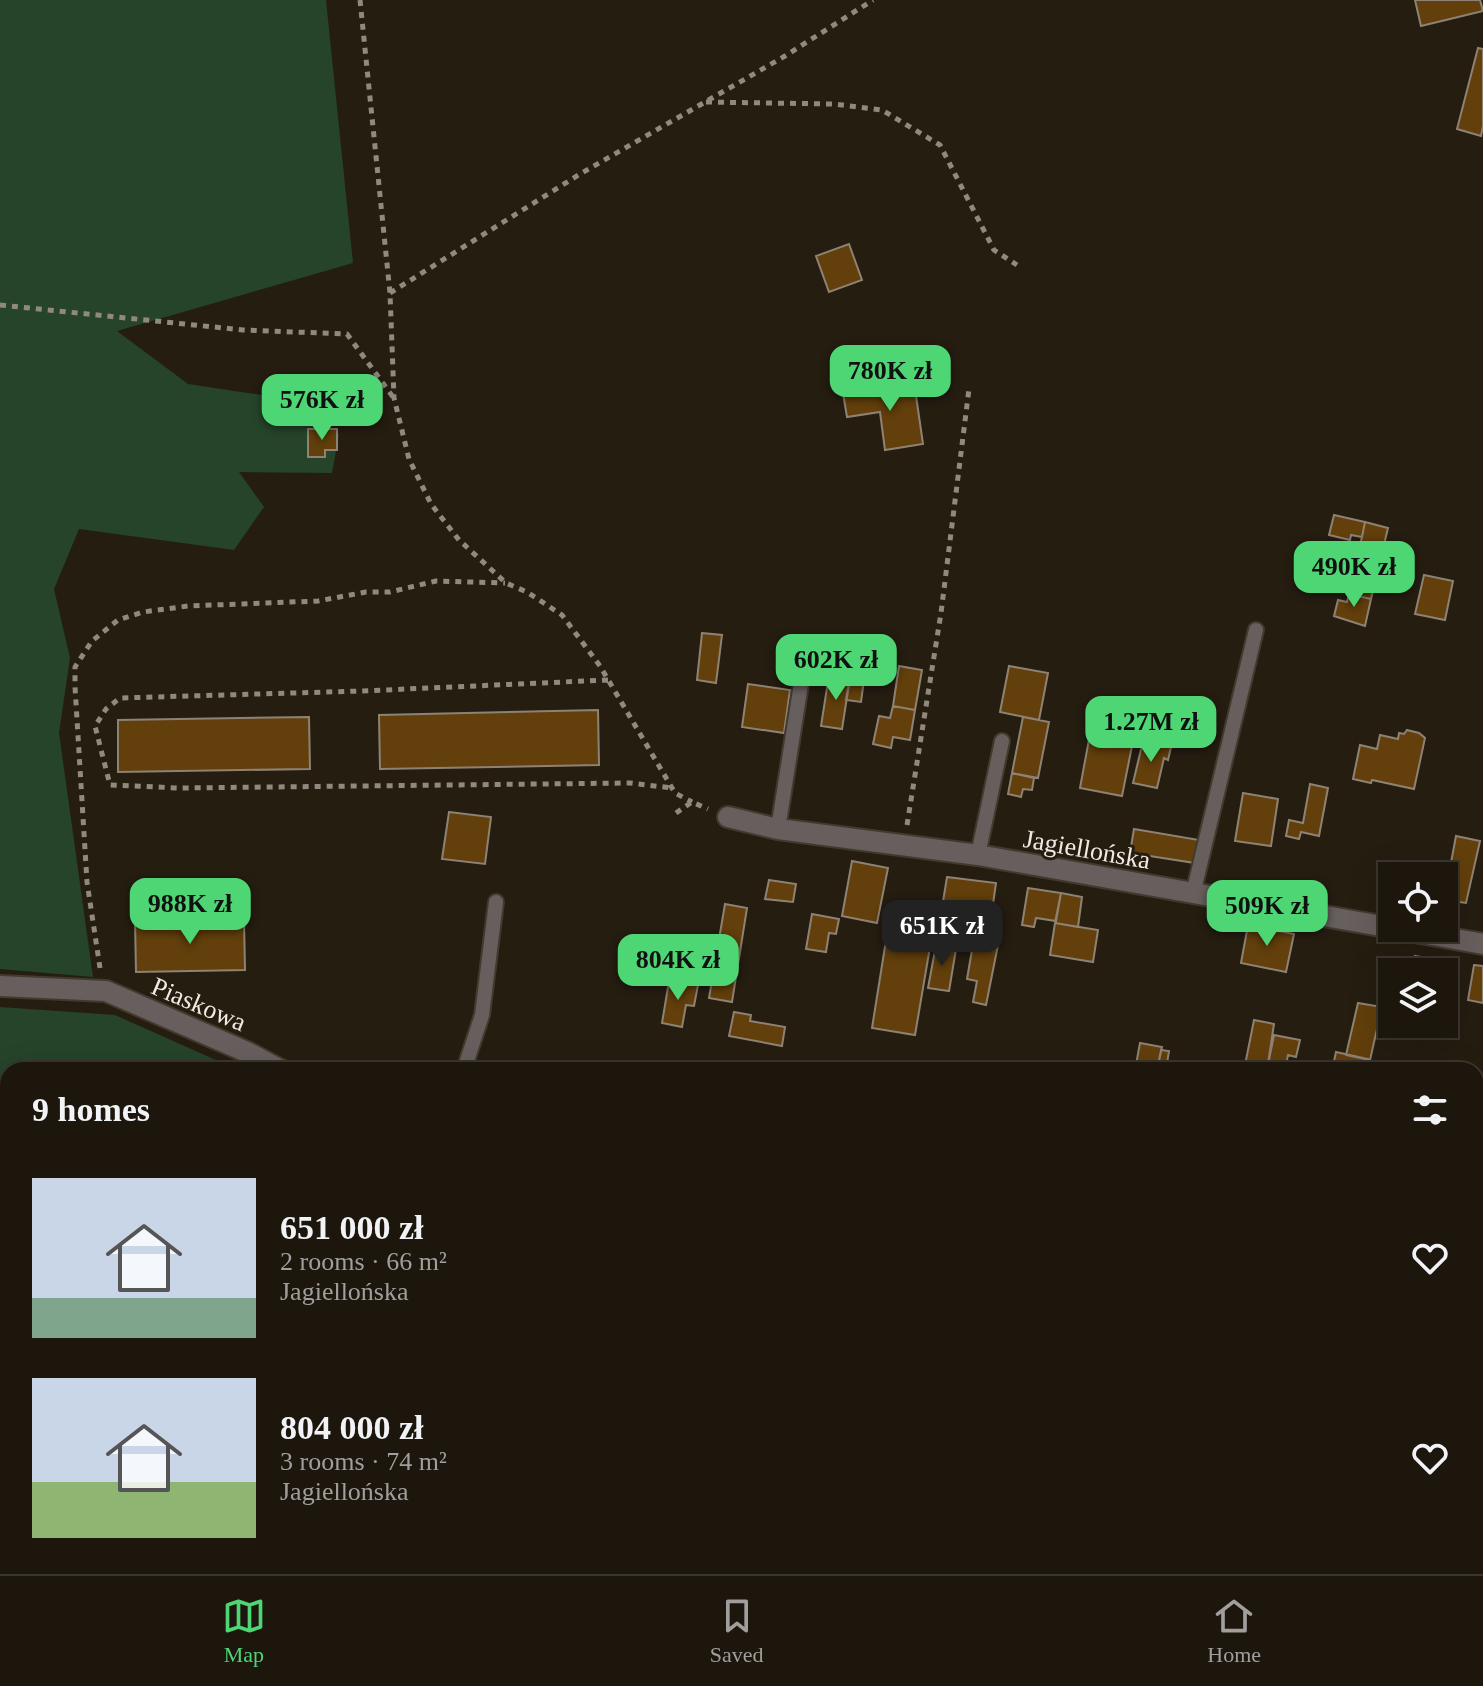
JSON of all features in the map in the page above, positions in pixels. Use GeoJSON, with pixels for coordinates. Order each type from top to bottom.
{"type":"FeatureCollection","features":[{"type":"Feature","properties":{"kind":"street","name":"Jagiellońska"},"geometry":{"type":"LineString","coordinates":[[728,817],[778,829],[978,855],[1483,944]]}},
{"type":"Feature","properties":{"kind":"street","name":"Piaskowa"},"geometry":{"type":"LineString","coordinates":[[0,986],[106,991],[266,1062]]}},
{"type":"Feature","properties":{"kind":"lane"},"geometry":{"type":"LineString","coordinates":[[1193,894],[1256,630]]}},
{"type":"Feature","properties":{"kind":"lane"},"geometry":{"type":"LineString","coordinates":[[778,829],[804,665]]}},
{"type":"Feature","properties":{"kind":"lane"},"geometry":{"type":"LineString","coordinates":[[978,855],[1002,741]]}},
{"type":"Feature","properties":{"kind":"lane"},"geometry":{"type":"LineString","coordinates":[[467,1062],[482,1015],[496,902]]}},
{"type":"Feature","properties":{"kind":"path"},"geometry":{"type":"LineString","coordinates":[[360,0],[390,293],[394,398],[409,459],[431,504],[459,540],[506,583],[527,592],[562,615],[608,680],[675,793],[728,817]]}},
{"type":"Feature","properties":{"kind":"path"},"geometry":{"type":"LineString","coordinates":[[390,293],[580,174],[785,56],[873,0]]}},
{"type":"Feature","properties":{"kind":"path"},"geometry":{"type":"LineString","coordinates":[[705,102],[833,104],[882,110],[940,145],[994,250],[1017,265]]}},
{"type":"Feature","properties":{"kind":"path"},"geometry":{"type":"LineString","coordinates":[[0,305],[243,330],[347,334],[394,398]]}},
{"type":"Feature","properties":{"kind":"path"},"geometry":{"type":"LineString","coordinates":[[903,845],[941,613],[969,389]]}},
{"type":"Feature","properties":{"kind":"path"},"geometry":{"type":"LineString","coordinates":[[106,991],[87,882],[75,687],[75,667],[92,641],[118,620],[165,608],[308,602],[366,592],[390,592],[436,581],[506,583]]}},
{"type":"Feature","properties":{"kind":"path"},"geometry":{"type":"LineString","coordinates":[[608,680],[120,698],[106,709],[95,726],[110,785],[179,788],[630,783],[672,788]]}},
{"type":"Feature","properties":{"kind":"path"},"geometry":{"type":"LineString","coordinates":[[676,813],[692,802]]}},
{"type":"Feature","properties":{"kind":"green space"},"geometry":{"type":"Polygon","coordinates":[[[0,0],[326,0],[353,263],[117,331],[188,384],[282,398],[339,434],[332,473],[239,472],[264,507],[234,550],[79,529],[54,589],[70,658],[59,733],[93,977],[0,969],[0,0]]]}},
{"type":"Feature","properties":{"kind":"green space"},"geometry":{"type":"Polygon","coordinates":[[[0,1007],[115,1015],[220,1062],[0,1062],[0,1007]]]}},
{"type":"Feature","properties":{"kind":"building"},"geometry":{"type":"Polygon","coordinates":[[[1415,0],[1480,0],[1483,11],[1421,26],[1415,0]]]}},
{"type":"Feature","properties":{"kind":"building"},"geometry":{"type":"Polygon","coordinates":[[[1478,48],[1483,49],[1481,136],[1457,129],[1478,48]]]}},
{"type":"Feature","properties":{"kind":"building"},"geometry":{"type":"Polygon","coordinates":[[[849,244],[862,280],[829,292],[816,256],[849,244]]]}},
{"type":"Feature","properties":{"kind":"building"},"geometry":{"type":"Polygon","coordinates":[[[914,382],[923,444],[885,450],[880,412],[847,417],[843,393],[914,382]]]}},
{"type":"Feature","properties":{"kind":"building"},"geometry":{"type":"Polygon","coordinates":[[[308,429],[337,429],[337,450],[325,450],[325,457],[308,457],[308,429]]]}},
{"type":"Feature","properties":{"kind":"building"},"geometry":{"type":"Polygon","coordinates":[[[1334,515],[1365,522],[1362,537],[1351,535],[1350,540],[1329,535],[1334,515]]]}},
{"type":"Feature","properties":{"kind":"building"},"geometry":{"type":"Polygon","coordinates":[[[1365,522],[1388,528],[1371,599],[1349,594],[1354,573],[1335,569],[1338,554],[1345,556],[1348,564],[1356,566],[1365,522]]]}},
{"type":"Feature","properties":{"kind":"building"},"geometry":{"type":"Polygon","coordinates":[[[1424,575],[1453,581],[1445,620],[1415,614],[1424,575]]]}},
{"type":"Feature","properties":{"kind":"building"},"geometry":{"type":"Polygon","coordinates":[[[1349,594],[1371,599],[1365,626],[1334,616],[1338,600],[1347,602],[1349,594]]]}},
{"type":"Feature","properties":{"kind":"building"},"geometry":{"type":"Polygon","coordinates":[[[702,633],[722,635],[716,683],[697,680],[702,633]]]}},
{"type":"Feature","properties":{"kind":"building"},"geometry":{"type":"Polygon","coordinates":[[[857,635],[882,639],[879,660],[867,658],[861,702],[846,700],[857,635]]]}},
{"type":"Feature","properties":{"kind":"building"},"geometry":{"type":"Polygon","coordinates":[[[899,666],[922,670],[915,710],[893,706],[899,666]]]}},
{"type":"Feature","properties":{"kind":"building"},"geometry":{"type":"Polygon","coordinates":[[[1009,666],[1048,673],[1039,720],[1000,712],[1009,666]]]}},
{"type":"Feature","properties":{"kind":"building"},"geometry":{"type":"Polygon","coordinates":[[[829,675],[850,678],[842,729],[821,726],[829,675]]]}},
{"type":"Feature","properties":{"kind":"building"},"geometry":{"type":"Polygon","coordinates":[[[748,684],[790,690],[784,733],[742,727],[748,684]]]}},
{"type":"Feature","properties":{"kind":"building"},"geometry":{"type":"Polygon","coordinates":[[[893,706],[915,710],[910,740],[893,737],[891,748],[873,744],[879,716],[890,718],[893,706]]]}},
{"type":"Feature","properties":{"kind":"building"},"geometry":{"type":"Polygon","coordinates":[[[598,710],[599,765],[380,769],[379,715],[598,710]]]}},
{"type":"Feature","properties":{"kind":"building"},"geometry":{"type":"Polygon","coordinates":[[[309,717],[310,769],[118,772],[118,720],[309,717]]]}},
{"type":"Feature","properties":{"kind":"building"},"geometry":{"type":"Polygon","coordinates":[[[1023,717],[1049,722],[1038,778],[1012,773],[1023,717]]]}},
{"type":"Feature","properties":{"kind":"building"},"geometry":{"type":"Polygon","coordinates":[[[1093,718],[1136,726],[1122,796],[1080,788],[1093,718]]]}},
{"type":"Feature","properties":{"kind":"building"},"geometry":{"type":"Polygon","coordinates":[[[1407,730],[1425,738],[1414,789],[1353,779],[1360,745],[1377,749],[1380,735],[1398,739],[1399,733],[1404,734],[1407,730]]]}},
{"type":"Feature","properties":{"kind":"building"},"geometry":{"type":"Polygon","coordinates":[[[1143,741],[1171,747],[1168,760],[1164,758],[1157,788],[1133,783],[1143,741]]]}},
{"type":"Feature","properties":{"kind":"building"},"geometry":{"type":"Polygon","coordinates":[[[1012,773],[1034,778],[1032,790],[1023,789],[1021,797],[1008,794],[1012,773]]]}},
{"type":"Feature","properties":{"kind":"building"},"geometry":{"type":"Polygon","coordinates":[[[1310,784],[1328,788],[1319,836],[1301,832],[1299,839],[1286,836],[1289,820],[1303,823],[1310,784]]]}},
{"type":"Feature","properties":{"kind":"building"},"geometry":{"type":"Polygon","coordinates":[[[1243,793],[1278,799],[1271,846],[1235,841],[1243,793]]]}},
{"type":"Feature","properties":{"kind":"building"},"geometry":{"type":"Polygon","coordinates":[[[449,812],[491,817],[485,864],[442,859],[449,812]]]}},
{"type":"Feature","properties":{"kind":"building"},"geometry":{"type":"Polygon","coordinates":[[[1134,829],[1199,840],[1195,863],[1130,853],[1134,829]]]}},
{"type":"Feature","properties":{"kind":"building"},"geometry":{"type":"Polygon","coordinates":[[[1456,836],[1480,841],[1466,903],[1458,902],[1458,862],[1451,862],[1456,836]]]}},
{"type":"Feature","properties":{"kind":"building"},"geometry":{"type":"Polygon","coordinates":[[[852,861],[888,868],[877,923],[842,916],[852,861]]]}},
{"type":"Feature","properties":{"kind":"building"},"geometry":{"type":"Polygon","coordinates":[[[947,877],[996,883],[991,918],[963,914],[962,923],[940,920],[947,877]]]}},
{"type":"Feature","properties":{"kind":"building"},"geometry":{"type":"Polygon","coordinates":[[[769,880],[796,884],[793,902],[765,899],[769,880]]]}},
{"type":"Feature","properties":{"kind":"building"},"geometry":{"type":"Polygon","coordinates":[[[1028,888],[1061,893],[1056,921],[1036,918],[1034,927],[1022,925],[1028,888]]]}},
{"type":"Feature","properties":{"kind":"building"},"geometry":{"type":"Polygon","coordinates":[[[1061,893],[1082,897],[1078,927],[1055,923],[1061,893]]]}},
{"type":"Feature","properties":{"kind":"building"},"geometry":{"type":"Polygon","coordinates":[[[725,904],[747,908],[732,1002],[709,998],[725,904]]]}},
{"type":"Feature","properties":{"kind":"building"},"geometry":{"type":"Polygon","coordinates":[[[812,914],[839,919],[836,934],[829,933],[826,952],[806,949],[812,914]]]}},
{"type":"Feature","properties":{"kind":"building"},"geometry":{"type":"Polygon","coordinates":[[[244,919],[245,970],[136,972],[135,921],[244,919]]]}},
{"type":"Feature","properties":{"kind":"building"},"geometry":{"type":"Polygon","coordinates":[[[1055,923],[1098,930],[1093,962],[1050,955],[1055,923]]]}},
{"type":"Feature","properties":{"kind":"building"},"geometry":{"type":"Polygon","coordinates":[[[1248,925],[1294,934],[1286,972],[1241,963],[1248,925]]]}},
{"type":"Feature","properties":{"kind":"building"},"geometry":{"type":"Polygon","coordinates":[[[887,934],[931,941],[915,1035],[872,1028],[887,934]]]}},
{"type":"Feature","properties":{"kind":"building"},"geometry":{"type":"Polygon","coordinates":[[[979,942],[998,945],[986,1005],[973,1002],[977,981],[967,979],[972,950],[979,942]]]}},
{"type":"Feature","properties":{"kind":"building"},"geometry":{"type":"Polygon","coordinates":[[[936,945],[956,949],[949,991],[928,988],[936,945]]]}},
{"type":"Feature","properties":{"kind":"building"},"geometry":{"type":"Polygon","coordinates":[[[1474,965],[1483,966],[1483,1003],[1468,1000],[1474,965]]]}},
{"type":"Feature","properties":{"kind":"building"},"geometry":{"type":"Polygon","coordinates":[[[669,981],[698,985],[694,1006],[686,1005],[682,1027],[662,1023],[669,981]]]}},
{"type":"Feature","properties":{"kind":"building"},"geometry":{"type":"Polygon","coordinates":[[[1358,1003],[1378,1006],[1378,1025],[1370,1060],[1346,1055],[1358,1003]]]}},
{"type":"Feature","properties":{"kind":"building"},"geometry":{"type":"Polygon","coordinates":[[[734,1012],[751,1015],[750,1021],[785,1027],[782,1046],[729,1036],[734,1012]]]}},
{"type":"Feature","properties":{"kind":"building"},"geometry":{"type":"Polygon","coordinates":[[[1254,1020],[1274,1024],[1268,1062],[1246,1062],[1254,1020]]]}},
{"type":"Feature","properties":{"kind":"building"},"geometry":{"type":"Polygon","coordinates":[[[1274,1035],[1300,1040],[1296,1057],[1288,1055],[1287,1062],[1269,1062],[1274,1035]]]}},
{"type":"Feature","properties":{"kind":"building"},"geometry":{"type":"Polygon","coordinates":[[[1140,1043],[1162,1047],[1159,1062],[1136,1062],[1140,1043]]]}},
{"type":"Feature","properties":{"kind":"building"},"geometry":{"type":"Polygon","coordinates":[[[1161,1050],[1169,1051],[1167,1062],[1159,1062],[1161,1050]]]}},
{"type":"Feature","properties":{"kind":"building"},"geometry":{"type":"Polygon","coordinates":[[[1336,1052],[1368,1059],[1367,1062],[1334,1062],[1336,1052]]]}}]}
